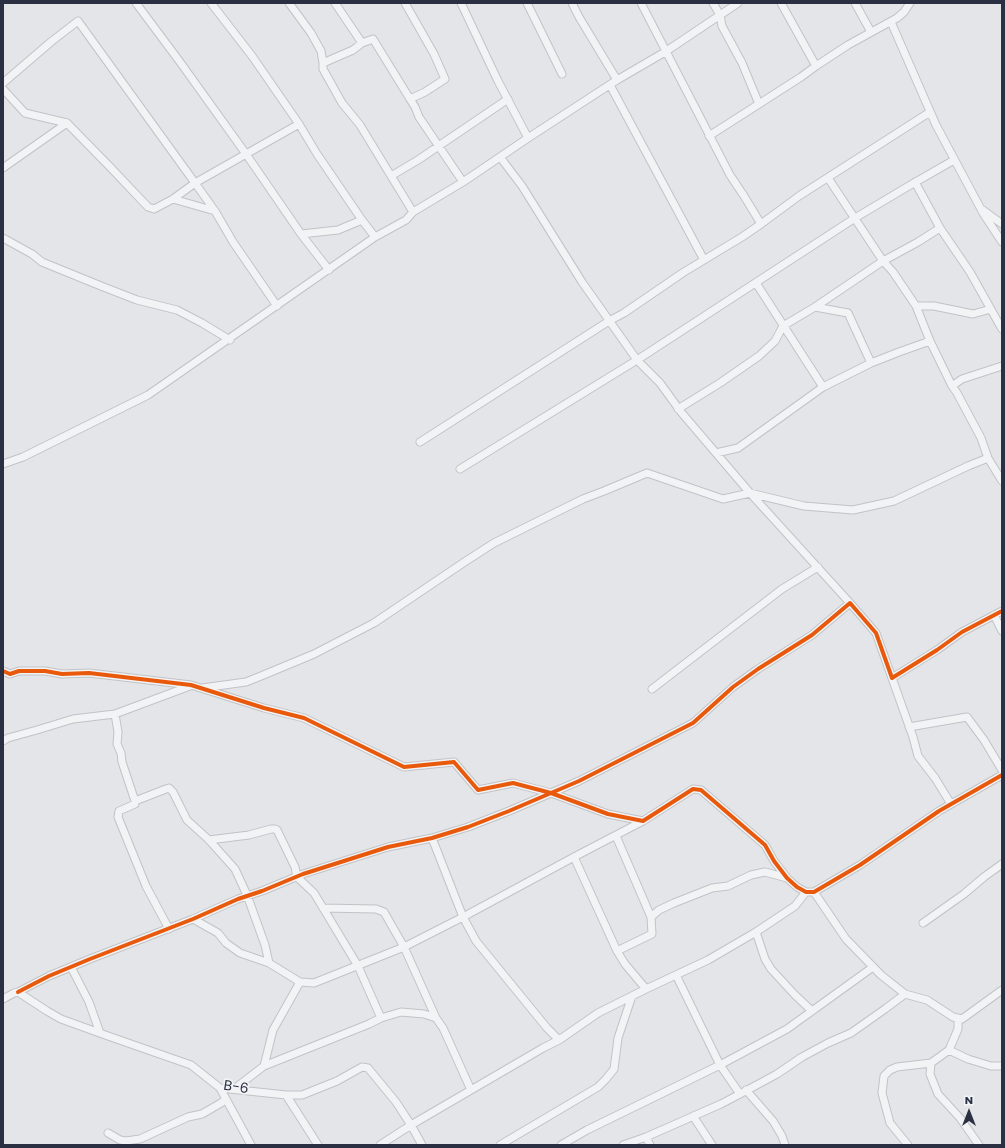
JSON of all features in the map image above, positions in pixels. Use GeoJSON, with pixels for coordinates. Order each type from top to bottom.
{"type":"FeatureCollection","features":[{"type":"Feature","properties":{"kind":"street"},"geometry":{"type":"LineString","coordinates":[[136,3],[246,154],[301,234],[329,270]]}},
{"type":"Feature","properties":{"kind":"street"},"geometry":{"type":"LineString","coordinates":[[211,3],[252,56],[299,124],[317,154],[375,237]]}},
{"type":"Feature","properties":{"kind":"street"},"geometry":{"type":"LineString","coordinates":[[289,3],[311,33],[321,51],[323,69],[342,103],[360,125],[413,212]]}},
{"type":"Feature","properties":{"kind":"street"},"geometry":{"type":"LineString","coordinates":[[335,3],[362,43]]}},
{"type":"Feature","properties":{"kind":"street"},"geometry":{"type":"LineString","coordinates":[[405,3],[434,54],[445,79],[425,92],[410,99]]}},
{"type":"Feature","properties":{"kind":"street"},"geometry":{"type":"LineString","coordinates":[[461,3],[528,138]]}},
{"type":"Feature","properties":{"kind":"street"},"geometry":{"type":"LineString","coordinates":[[527,3],[562,74]]}},
{"type":"Feature","properties":{"kind":"street"},"geometry":{"type":"LineString","coordinates":[[572,3],[618,80]]}},
{"type":"Feature","properties":{"kind":"street"},"geometry":{"type":"LineString","coordinates":[[641,3],[665,52],[730,175],[761,224]]}},
{"type":"Feature","properties":{"kind":"street"},"geometry":{"type":"LineString","coordinates":[[714,3],[720,15],[722,26],[742,63],[759,104]]}},
{"type":"Feature","properties":{"kind":"street"},"geometry":{"type":"LineString","coordinates":[[3,464],[23,457],[148,395],[230,340],[375,237],[406,220],[413,212],[463,182],[528,138],[610,85],[665,52],[738,3]]}},
{"type":"Feature","properties":{"kind":"street"},"geometry":{"type":"LineString","coordinates":[[781,3],[816,66]]}},
{"type":"Feature","properties":{"kind":"street"},"geometry":{"type":"LineString","coordinates":[[855,3],[871,32]]}},
{"type":"Feature","properties":{"kind":"street"},"geometry":{"type":"LineString","coordinates":[[709,136],[848,45],[891,22],[904,12],[909,3]]}},
{"type":"Feature","properties":{"kind":"street"},"geometry":{"type":"LineString","coordinates":[[3,83],[78,21],[216,211],[233,242],[277,306]]}},
{"type":"Feature","properties":{"kind":"street"},"geometry":{"type":"LineString","coordinates":[[891,22],[930,112],[954,160],[979,207],[1002,242]]}},
{"type":"Feature","properties":{"kind":"street"},"geometry":{"type":"LineString","coordinates":[[323,63],[353,50],[362,43],[373,39],[415,107],[419,117],[463,182]]}},
{"type":"Feature","properties":{"kind":"street"},"geometry":{"type":"LineString","coordinates":[[610,85],[704,260]]}},
{"type":"Feature","properties":{"kind":"street"},"geometry":{"type":"LineString","coordinates":[[3,90],[25,113],[68,123],[148,208],[154,209],[173,199],[195,183],[299,124]]}},
{"type":"Feature","properties":{"kind":"street"},"geometry":{"type":"LineString","coordinates":[[391,176],[418,160],[508,99]]}},
{"type":"Feature","properties":{"kind":"street"},"geometry":{"type":"LineString","coordinates":[[420,442],[742,237],[799,196],[930,112]]}},
{"type":"Feature","properties":{"kind":"street"},"geometry":{"type":"LineString","coordinates":[[3,168],[68,123]]}},
{"type":"Feature","properties":{"kind":"street"},"geometry":{"type":"LineString","coordinates":[[500,157],[522,186],[582,282],[637,360],[660,383],[678,409],[876,633],[918,756],[936,778],[951,804]]}},
{"type":"Feature","properties":{"kind":"street"},"geometry":{"type":"LineString","coordinates":[[460,469],[637,360],[756,284],[855,218],[954,160]]}},
{"type":"Feature","properties":{"kind":"street"},"geometry":{"type":"LineString","coordinates":[[828,178],[883,261],[893,272],[916,306],[930,341],[952,386],[981,438],[988,458],[1002,481]]}},
{"type":"Feature","properties":{"kind":"street"},"geometry":{"type":"LineString","coordinates":[[915,182],[940,228],[970,272],[1002,329]]}},
{"type":"Feature","properties":{"kind":"street"},"geometry":{"type":"LineString","coordinates":[[173,199],[216,211]]}},
{"type":"Feature","properties":{"kind":"street"},"geometry":{"type":"LineString","coordinates":[[979,207],[1002,224]]}},
{"type":"Feature","properties":{"kind":"street"},"geometry":{"type":"LineString","coordinates":[[301,234],[338,230],[362,220]]}},
{"type":"Feature","properties":{"kind":"street"},"geometry":{"type":"LineString","coordinates":[[678,409],[720,383],[759,356],[775,341],[783,326],[815,307],[883,261],[940,228]]}},
{"type":"Feature","properties":{"kind":"street"},"geometry":{"type":"LineString","coordinates":[[3,238],[32,254],[42,262],[137,300],[177,310],[230,340]]}},
{"type":"Feature","properties":{"kind":"street"},"geometry":{"type":"LineString","coordinates":[[756,284],[823,387]]}},
{"type":"Feature","properties":{"kind":"street"},"geometry":{"type":"LineString","coordinates":[[916,306],[934,306],[972,314],[991,309]]}},
{"type":"Feature","properties":{"kind":"street"},"geometry":{"type":"LineString","coordinates":[[815,307],[848,313],[871,363]]}},
{"type":"Feature","properties":{"kind":"street"},"geometry":{"type":"LineString","coordinates":[[716,452],[738,448],[823,387],[871,363],[930,341]]}},
{"type":"Feature","properties":{"kind":"street"},"geometry":{"type":"LineString","coordinates":[[952,386],[962,379],[1002,366]]}},
{"type":"Feature","properties":{"kind":"street"},"geometry":{"type":"LineString","coordinates":[[199,688],[246,682],[314,654],[374,623],[494,543],[583,499],[646,473],[724,499],[750,492],[804,506],[853,510],[894,501],[988,458]]}},
{"type":"Feature","properties":{"kind":"street"},"geometry":{"type":"LineString","coordinates":[[652,689],[782,589],[818,567]]}},
{"type":"Feature","properties":{"kind":"street"},"geometry":{"type":"LineString","coordinates":[[3,999],[49,976],[193,920],[238,899],[388,847],[432,838],[488,819],[578,781],[693,723],[733,687],[758,669],[812,635],[850,603]]}},
{"type":"Feature","properties":{"kind":"street"},"geometry":{"type":"LineString","coordinates":[[892,678],[937,650],[962,632],[1002,610]]}},
{"type":"Feature","properties":{"kind":"street"},"geometry":{"type":"LineString","coordinates":[[994,615],[1002,631]]}},
{"type":"Feature","properties":{"kind":"street"},"geometry":{"type":"LineString","coordinates":[[3,671],[10,674],[19,671],[62,674],[89,673],[191,685],[264,708],[304,718],[404,767],[454,762],[478,790],[513,783],[551,793],[608,814],[643,821]]}},
{"type":"Feature","properties":{"kind":"street"},"geometry":{"type":"LineString","coordinates":[[3,741],[8,738],[73,719],[115,714],[191,685]]}},
{"type":"Feature","properties":{"kind":"street"},"geometry":{"type":"LineString","coordinates":[[115,714],[118,732],[117,744],[135,801]]}},
{"type":"Feature","properties":{"kind":"street"},"geometry":{"type":"LineString","coordinates":[[380,1145],[471,1090],[559,1040],[598,1013],[708,960],[756,932],[794,906],[810,892],[860,865],[939,811],[1001,776],[984,740],[967,717],[909,727]]}},
{"type":"Feature","properties":{"kind":"street"},"geometry":{"type":"LineString","coordinates":[[169,929],[146,886],[118,817],[119,811],[135,804],[135,801],[169,788],[173,792],[187,820],[209,840],[235,869],[242,882],[265,945],[269,963]]}},
{"type":"Feature","properties":{"kind":"street"},"geometry":{"type":"LineString","coordinates":[[193,920],[218,933],[226,943],[240,953],[269,963],[300,982],[314,983],[404,947],[616,836],[693,790],[701,790],[765,845],[774,861],[787,878],[797,887],[810,892],[846,940],[882,976],[905,994],[927,1000],[953,1017],[962,1019],[1002,990]]}},
{"type":"Feature","properties":{"kind":"street"},"geometry":{"type":"LineString","coordinates":[[209,840],[249,835],[275,828],[295,866],[298,877],[314,893],[358,966],[381,1018]]}},
{"type":"Feature","properties":{"kind":"street"},"geometry":{"type":"LineString","coordinates":[[616,836],[651,917],[652,934],[617,951]]}},
{"type":"Feature","properties":{"kind":"street"},"geometry":{"type":"LineString","coordinates":[[432,838],[463,917],[476,941],[547,1028],[559,1040]]}},
{"type":"Feature","properties":{"kind":"street"},"geometry":{"type":"LineString","coordinates":[[574,857],[617,951],[646,989]]}},
{"type":"Feature","properties":{"kind":"street"},"geometry":{"type":"LineString","coordinates":[[923,923],[964,894],[984,876],[1001,866]]}},
{"type":"Feature","properties":{"kind":"street"},"geometry":{"type":"LineString","coordinates":[[651,917],[659,910],[686,898],[712,888],[728,886],[751,875],[765,872],[787,878]]}},
{"type":"Feature","properties":{"kind":"street"},"geometry":{"type":"LineString","coordinates":[[323,908],[369,908],[384,912],[404,947],[471,1090]]}},
{"type":"Feature","properties":{"kind":"street"},"geometry":{"type":"LineString","coordinates":[[756,932],[765,959],[771,969],[795,996],[812,1011]]}},
{"type":"Feature","properties":{"kind":"street"},"geometry":{"type":"LineString","coordinates":[[71,967],[89,1002],[100,1033]]}},
{"type":"Feature","properties":{"kind":"street"},"geometry":{"type":"LineString","coordinates":[[561,1145],[587,1130],[720,1065],[787,1029],[873,967]]}},
{"type":"Feature","properties":{"kind":"street"},"geometry":{"type":"LineString","coordinates":[[676,975],[720,1065],[743,1092],[773,1121],[782,1136],[785,1145]]}},
{"type":"Feature","properties":{"kind":"street"},"geometry":{"type":"LineString","coordinates":[[264,1066],[269,1041],[273,1030],[300,982]]}},
{"type":"Feature","properties":{"kind":"street","name":"B-6"},"geometry":{"type":"LineString","coordinates":[[18,992],[61,1019],[191,1064],[220,1088],[286,1095],[302,1095],[338,1082],[362,1068],[368,1068],[396,1102],[412,1125],[422,1145]]}},
{"type":"Feature","properties":{"kind":"street"},"geometry":{"type":"LineString","coordinates":[[623,1145],[646,1137],[721,1104],[777,1074],[828,1043],[851,1033],[905,994]]}},
{"type":"Feature","properties":{"kind":"street"},"geometry":{"type":"LineString","coordinates":[[500,1145],[598,1087],[606,1079],[614,1069],[618,1038],[632,996]]}},
{"type":"Feature","properties":{"kind":"street"},"geometry":{"type":"LineString","coordinates":[[234,1089],[264,1066],[381,1018],[401,1012],[424,1014],[436,1018]]}},
{"type":"Feature","properties":{"kind":"street"},"geometry":{"type":"LineString","coordinates":[[908,1145],[890,1123],[882,1093],[884,1076],[890,1070],[897,1067],[931,1063],[949,1050],[958,1030],[958,1018]]}},
{"type":"Feature","properties":{"kind":"street"},"geometry":{"type":"LineString","coordinates":[[949,1050],[968,1059],[991,1066],[1002,1066]]}},
{"type":"Feature","properties":{"kind":"street"},"geometry":{"type":"LineString","coordinates":[[931,1063],[930,1074],[938,1094],[960,1118],[979,1145]]}},
{"type":"Feature","properties":{"kind":"street"},"geometry":{"type":"LineString","coordinates":[[220,1088],[251,1145]]}},
{"type":"Feature","properties":{"kind":"street"},"geometry":{"type":"LineString","coordinates":[[286,1095],[318,1145]]}},
{"type":"Feature","properties":{"kind":"street"},"geometry":{"type":"LineString","coordinates":[[108,1133],[120,1140],[126,1141],[140,1139],[188,1117],[202,1114],[226,1099]]}},
{"type":"Feature","properties":{"kind":"street"},"geometry":{"type":"LineString","coordinates":[[693,1116],[712,1145]]}},
{"type":"Feature","properties":{"kind":"street"},"geometry":{"type":"LineString","coordinates":[[646,1137],[650,1145]]}},
{"type":"Feature","properties":{"kind":"cycle path"},"geometry":{"type":"LineString","coordinates":[[18,992],[49,976],[90,959],[303,874],[388,847],[432,838],[468,827],[579,781],[693,723],[733,687],[758,669],[812,635],[850,603],[876,633],[892,678],[937,650],[962,632],[1002,611]]}},
{"type":"Feature","properties":{"kind":"cycle path"},"geometry":{"type":"LineString","coordinates":[[3,671],[10,674],[19,671],[45,671],[62,674],[89,673],[191,685],[264,708],[304,718],[404,767],[454,762],[478,790],[513,783],[551,793],[608,814],[643,821],[693,789],[701,790],[765,845],[774,861],[787,878],[797,887],[806,892],[814,892],[860,865],[939,811],[1002,775]]}}]}
